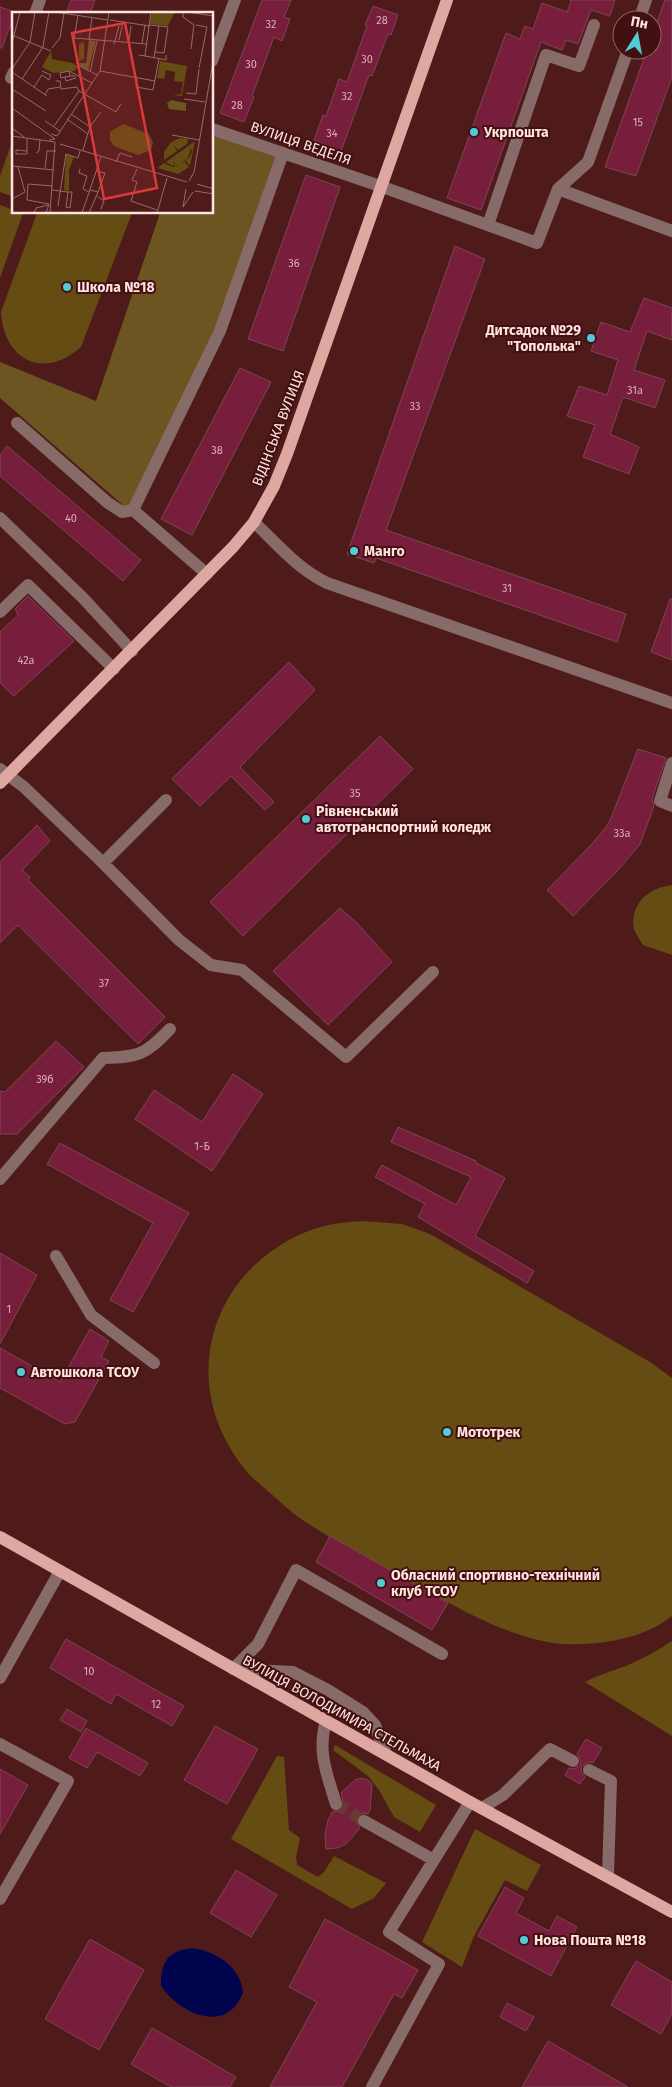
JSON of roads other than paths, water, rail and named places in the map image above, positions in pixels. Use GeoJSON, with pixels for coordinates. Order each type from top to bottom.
{"type":"FeatureCollection","features":[{"type":"Feature","properties":{"kind":"main road","name":"ВІДІНСЬКА ВУЛИЦЯ"},"geometry":{"type":"LineString","coordinates":[[2,776],[132,651],[207,574],[254,522],[274,486],[288,454],[380,186],[447,0]]}},
{"type":"Feature","properties":{"kind":"main road","name":"ВУЛИЦЯ ВОЛОДИМИРА СТЕЛЬМАХА"},"geometry":{"type":"LineString","coordinates":[[0,1537],[470,1802],[608,1875],[672,1912]]}},
{"type":"Feature","properties":{"kind":"street"},"geometry":{"type":"LineString","coordinates":[[36,12],[40,0]]}},
{"type":"Feature","properties":{"kind":"street"},"geometry":{"type":"LineString","coordinates":[[214,57],[235,0]]}},
{"type":"Feature","properties":{"kind":"street"},"geometry":{"type":"LineString","coordinates":[[488,225],[546,55],[579,66],[594,26]]}},
{"type":"Feature","properties":{"kind":"street"},"geometry":{"type":"LineString","coordinates":[[624,60],[588,162],[558,189],[672,231]]}},
{"type":"Feature","properties":{"kind":"street","name":"ВУЛИЦЯ ВЕДЕЛЯ"},"geometry":{"type":"LineString","coordinates":[[214,130],[380,186],[537,243],[558,189]]}},
{"type":"Feature","properties":{"kind":"street"},"geometry":{"type":"LineString","coordinates":[[133,510],[220,331],[283,153]]}},
{"type":"Feature","properties":{"kind":"street"},"geometry":{"type":"LineString","coordinates":[[16,423],[108,503],[122,512],[133,510]]}},
{"type":"Feature","properties":{"kind":"street"},"geometry":{"type":"LineString","coordinates":[[133,510],[207,574]]}},
{"type":"Feature","properties":{"kind":"street"},"geometry":{"type":"LineString","coordinates":[[0,518],[83,598],[132,651]]}},
{"type":"Feature","properties":{"kind":"street"},"geometry":{"type":"LineString","coordinates":[[254,522],[298,565],[327,583],[672,703]]}},
{"type":"Feature","properties":{"kind":"street"},"geometry":{"type":"LineString","coordinates":[[0,612],[28,585],[114,668]]}},
{"type":"Feature","properties":{"kind":"street"},"geometry":{"type":"LineString","coordinates":[[672,764],[660,801],[672,806]]}},
{"type":"Feature","properties":{"kind":"street"},"geometry":{"type":"LineString","coordinates":[[2,776],[24,787],[179,940],[211,965],[242,970],[346,1057],[433,972]]}},
{"type":"Feature","properties":{"kind":"street"},"geometry":{"type":"LineString","coordinates":[[103,863],[166,800]]}},
{"type":"Feature","properties":{"kind":"street"},"geometry":{"type":"LineString","coordinates":[[0,1179],[103,1058],[134,1057],[153,1047],[170,1029]]}},
{"type":"Feature","properties":{"kind":"street"},"geometry":{"type":"LineString","coordinates":[[56,1256],[91,1315],[154,1362]]}},
{"type":"Feature","properties":{"kind":"street"},"geometry":{"type":"LineString","coordinates":[[233,1669],[258,1644],[296,1570],[442,1654]]}},
{"type":"Feature","properties":{"kind":"street"},"geometry":{"type":"LineString","coordinates":[[0,1678],[60,1572]]}},
{"type":"Feature","properties":{"kind":"street"},"geometry":{"type":"LineString","coordinates":[[233,1669],[292,1672],[328,1690],[364,1712],[370,1718],[376,1725],[386,1754]]}},
{"type":"Feature","properties":{"kind":"street"},"geometry":{"type":"LineString","coordinates":[[326,1721],[322,1736],[322,1758],[336,1804]]}},
{"type":"Feature","properties":{"kind":"street"},"geometry":{"type":"LineString","coordinates":[[0,1744],[68,1781],[0,1899]]}},
{"type":"Feature","properties":{"kind":"street"},"geometry":{"type":"LineString","coordinates":[[482,1808],[503,1795],[550,1749],[573,1761]]}},
{"type":"Feature","properties":{"kind":"street"},"geometry":{"type":"LineString","coordinates":[[589,1770],[611,1781],[608,1875]]}},
{"type":"Feature","properties":{"kind":"street"},"geometry":{"type":"LineString","coordinates":[[372,2087],[439,1964],[389,1932],[470,1802]]}},
{"type":"Feature","properties":{"kind":"street"},"geometry":{"type":"LineString","coordinates":[[364,1821],[434,1860]]}},
{"type":"Feature","properties":{"kind":"tunnel"},"geometry":{"type":"LineString","coordinates":[[336,1804],[364,1821]]}},
{"type":"Feature","properties":{"kind":"place","name":"Укрпошта"},"geometry":{"type":"Point","coordinates":[474,132]}},
{"type":"Feature","properties":{"kind":"place","name":"Школа №18"},"geometry":{"type":"Point","coordinates":[67,287]}},
{"type":"Feature","properties":{"kind":"place","name":"Дитсадок №29 \"Тополька\""},"geometry":{"type":"Point","coordinates":[591,338]}},
{"type":"Feature","properties":{"kind":"place","name":"Манго"},"geometry":{"type":"Point","coordinates":[354,551]}},
{"type":"Feature","properties":{"kind":"place","name":"Рівненський автотранспортний коледж"},"geometry":{"type":"Point","coordinates":[306,819]}},
{"type":"Feature","properties":{"kind":"place","name":"Автошкола ТСОУ"},"geometry":{"type":"Point","coordinates":[21,1372]}},
{"type":"Feature","properties":{"kind":"place","name":"Мототрек"},"geometry":{"type":"Point","coordinates":[447,1432]}},
{"type":"Feature","properties":{"kind":"place","name":"Обласний спортивно-технічний клуб ТСОУ"},"geometry":{"type":"Point","coordinates":[381,1583]}},
{"type":"Feature","properties":{"kind":"place","name":"Нова Пошта №18"},"geometry":{"type":"Point","coordinates":[524,1940]}}]}
